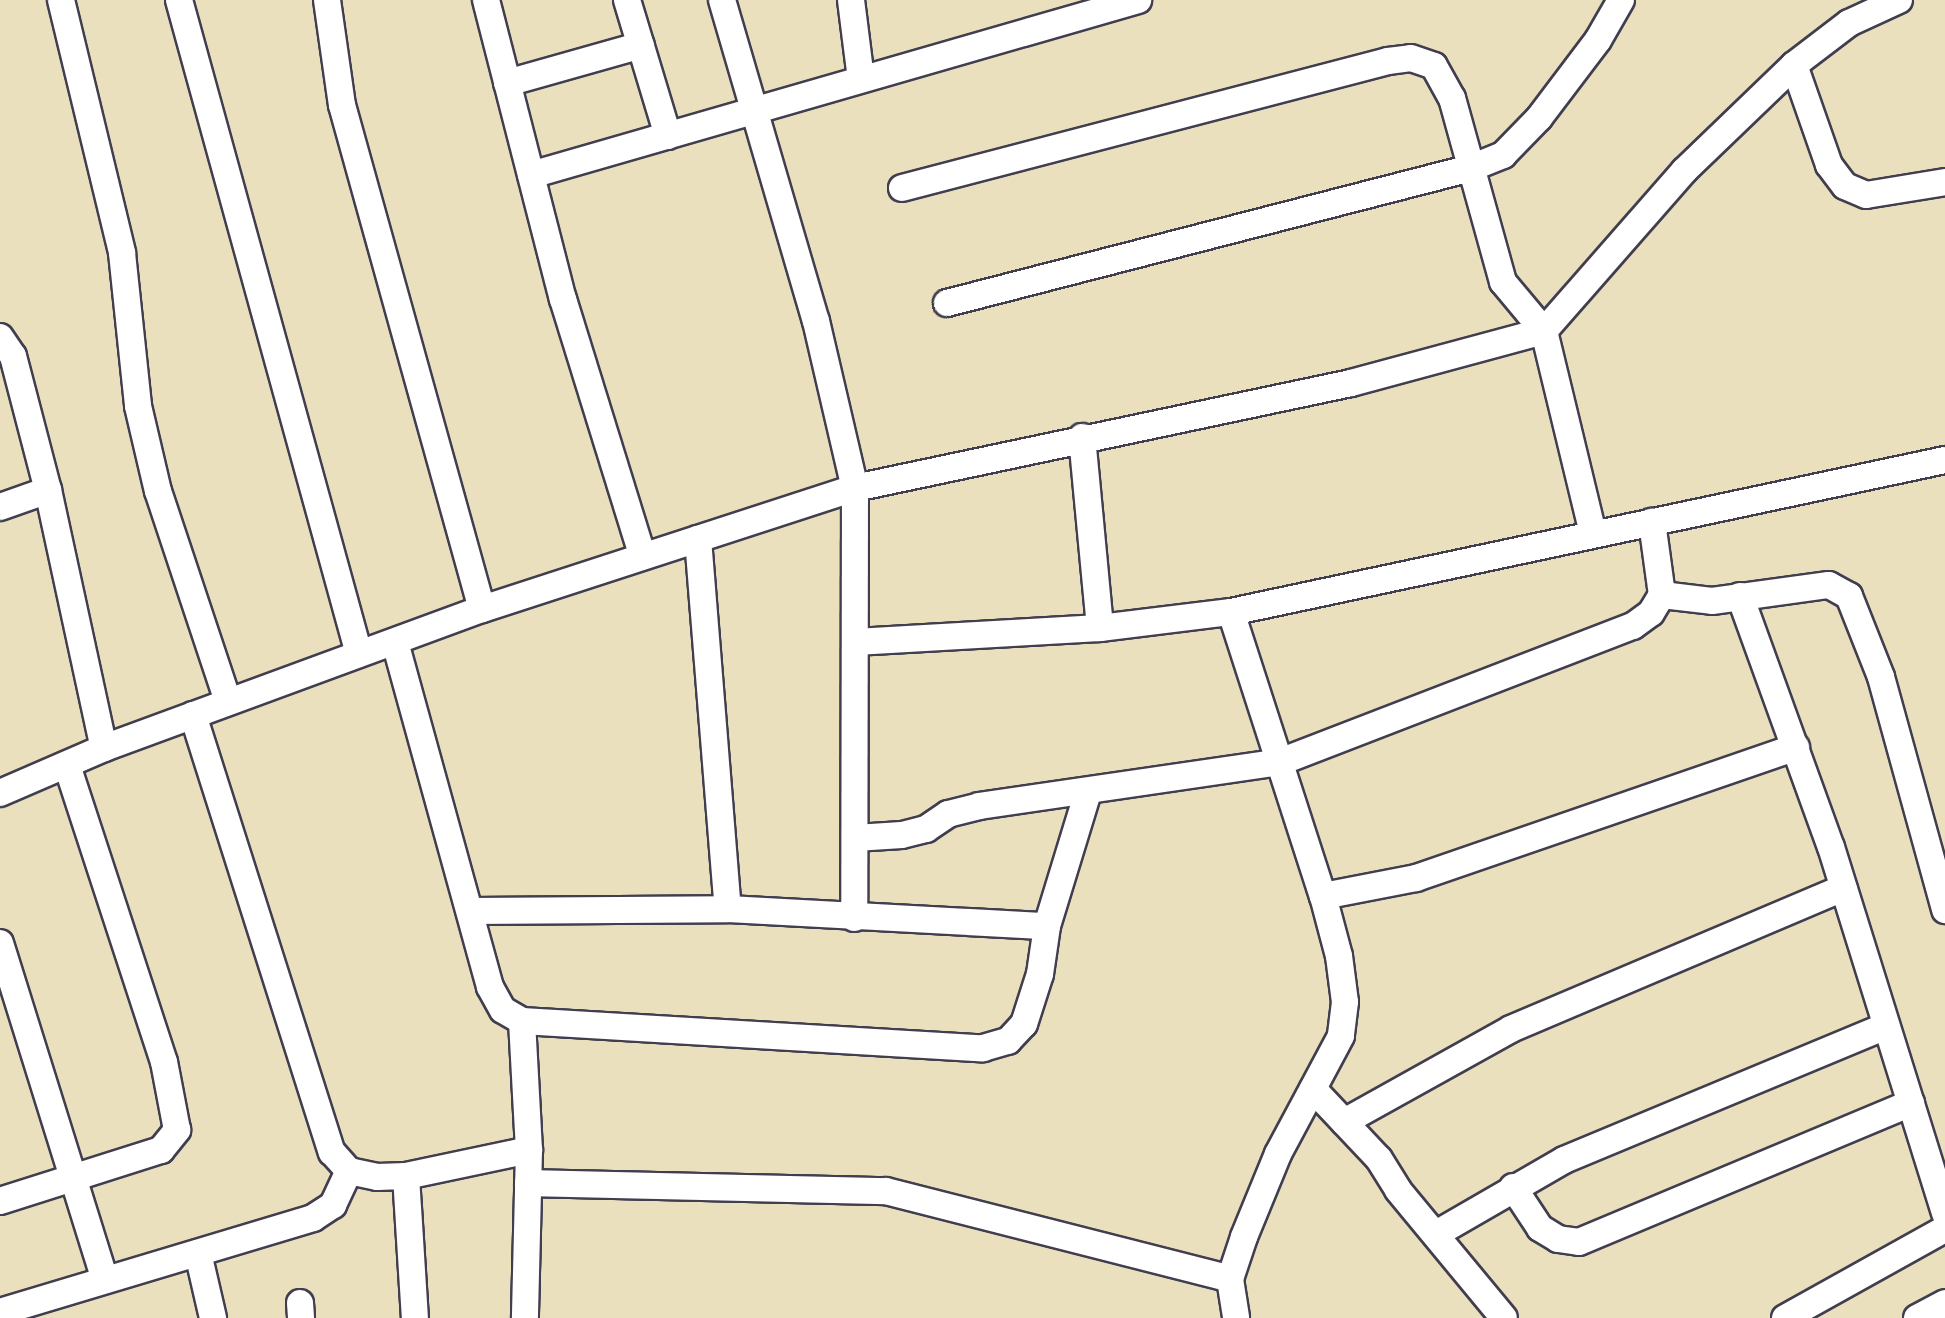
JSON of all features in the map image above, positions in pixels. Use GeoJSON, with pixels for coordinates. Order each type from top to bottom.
{"type":"FeatureCollection","features":[{"type":"Feature","properties":{"kind":"street"},"geometry":{"type":"LineString","coordinates":[[61,0],[122,253],[138,406],[158,491],[228,701]]}},
{"type":"Feature","properties":{"kind":"street"},"geometry":{"type":"LineString","coordinates":[[179,0],[359,654]]}},
{"type":"Feature","properties":{"kind":"street"},"geometry":{"type":"LineString","coordinates":[[327,0],[342,105],[482,609]]}},
{"type":"Feature","properties":{"kind":"street"},"geometry":{"type":"LineString","coordinates":[[486,0],[563,299],[642,554]]}},
{"type":"Feature","properties":{"kind":"street"},"geometry":{"type":"LineString","coordinates":[[627,0],[668,135]]}},
{"type":"Feature","properties":{"kind":"street"},"geometry":{"type":"LineString","coordinates":[[722,0],[752,110],[816,321],[855,488],[854,918]]}},
{"type":"Feature","properties":{"kind":"street"},"geometry":{"type":"LineString","coordinates":[[851,0],[861,79]]}},
{"type":"Feature","properties":{"kind":"street"},"geometry":{"type":"LineString","coordinates":[[531,174],[1138,0]]}},
{"type":"Feature","properties":{"kind":"street"},"geometry":{"type":"LineString","coordinates":[[947,303],[1471,168],[1503,155],[1539,118],[1598,40],[1621,0]]}},
{"type":"Feature","properties":{"kind":"street"},"geometry":{"type":"LineString","coordinates":[[0,793],[104,748],[482,609],[642,554],[698,539],[855,488],[1082,437],[1351,383],[1544,331],[1685,171],[1794,65],[1849,23],[1899,0]]}},
{"type":"Feature","properties":{"kind":"street"},"geometry":{"type":"LineString","coordinates":[[507,83],[641,45]]}},
{"type":"Feature","properties":{"kind":"street"},"geometry":{"type":"LineString","coordinates":[[902,188],[1411,58],[1434,66],[1452,98],[1503,282],[1544,331],[1593,534]]}},
{"type":"Feature","properties":{"kind":"street"},"geometry":{"type":"LineString","coordinates":[[1794,65],[1829,165],[1845,186],[1866,195],[1945,182]]}},
{"type":"Feature","properties":{"kind":"street"},"geometry":{"type":"LineString","coordinates":[[0,338],[13,356],[48,490],[104,748]]}},
{"type":"Feature","properties":{"kind":"street"},"geometry":{"type":"LineString","coordinates":[[1082,437],[1100,628]]}},
{"type":"Feature","properties":{"kind":"street"},"geometry":{"type":"LineString","coordinates":[[855,642],[1100,628],[1231,612],[1945,460]]}},
{"type":"Feature","properties":{"kind":"street"},"geometry":{"type":"LineString","coordinates":[[0,507],[48,490]]}},
{"type":"Feature","properties":{"kind":"street"},"geometry":{"type":"LineString","coordinates":[[855,838],[902,835],[926,829],[948,814],[979,806],[1280,762],[1633,626],[1651,613],[1662,595],[1652,522]]}},
{"type":"Feature","properties":{"kind":"street"},"geometry":{"type":"LineString","coordinates":[[698,539],[728,909]]}},
{"type":"Feature","properties":{"kind":"street"},"geometry":{"type":"LineString","coordinates":[[1662,595],[1712,601],[1829,585],[1849,596],[1934,826],[1945,910]]}},
{"type":"Feature","properties":{"kind":"street"},"geometry":{"type":"LineString","coordinates":[[1740,596],[1796,747],[1843,888],[1945,1214]]}},
{"type":"Feature","properties":{"kind":"street"},"geometry":{"type":"LineString","coordinates":[[1231,612],[1323,896],[1339,956],[1345,1002],[1341,1036],[1268,1178],[1230,1279],[1236,1318]]}},
{"type":"Feature","properties":{"kind":"street"},"geometry":{"type":"LineString","coordinates":[[395,642],[491,987],[503,1010],[522,1021],[983,1048],[1008,1041],[1024,1024],[1040,974],[1047,926],[1088,792]]}},
{"type":"Feature","properties":{"kind":"street"},"geometry":{"type":"LineString","coordinates":[[193,715],[321,1128],[332,1152],[349,1171],[406,1176],[529,1150]]}},
{"type":"Feature","properties":{"kind":"street"},"geometry":{"type":"LineString","coordinates":[[1323,896],[1416,878],[1796,747]]}},
{"type":"Feature","properties":{"kind":"street"},"geometry":{"type":"LineString","coordinates":[[0,1201],[161,1150],[177,1130],[164,1062],[67,766]]}},
{"type":"Feature","properties":{"kind":"street"},"geometry":{"type":"LineString","coordinates":[[1344,1122],[1511,1029],[1843,888]]}},
{"type":"Feature","properties":{"kind":"street"},"geometry":{"type":"LineString","coordinates":[[470,911],[728,909],[854,918],[1047,926]]}},
{"type":"Feature","properties":{"kind":"street"},"geometry":{"type":"LineString","coordinates":[[0,943],[105,1280]]}},
{"type":"Feature","properties":{"kind":"street"},"geometry":{"type":"LineString","coordinates":[[522,1021],[529,1150],[525,1318]]}},
{"type":"Feature","properties":{"kind":"street"},"geometry":{"type":"LineString","coordinates":[[1436,1234],[1513,1187],[1564,1160],[1886,1027]]}},
{"type":"Feature","properties":{"kind":"street"},"geometry":{"type":"LineString","coordinates":[[1313,1088],[1379,1159],[1504,1318]]}},
{"type":"Feature","properties":{"kind":"street"},"geometry":{"type":"LineString","coordinates":[[1513,1187],[1540,1227],[1558,1239],[1579,1242],[1910,1103]]}},
{"type":"Feature","properties":{"kind":"street"},"geometry":{"type":"LineString","coordinates":[[0,1312],[313,1218],[333,1205],[349,1171]]}},
{"type":"Feature","properties":{"kind":"street"},"geometry":{"type":"LineString","coordinates":[[406,1176],[415,1318]]}},
{"type":"Feature","properties":{"kind":"street"},"geometry":{"type":"LineString","coordinates":[[528,1183],[886,1191],[1230,1279]]}},
{"type":"Feature","properties":{"kind":"street"},"geometry":{"type":"LineString","coordinates":[[1785,1318],[1945,1229]]}},
{"type":"Feature","properties":{"kind":"street"},"geometry":{"type":"LineString","coordinates":[[198,1253],[213,1318]]}},
{"type":"Feature","properties":{"kind":"street"},"geometry":{"type":"LineString","coordinates":[[1917,1318],[1945,1303]]}}]}
